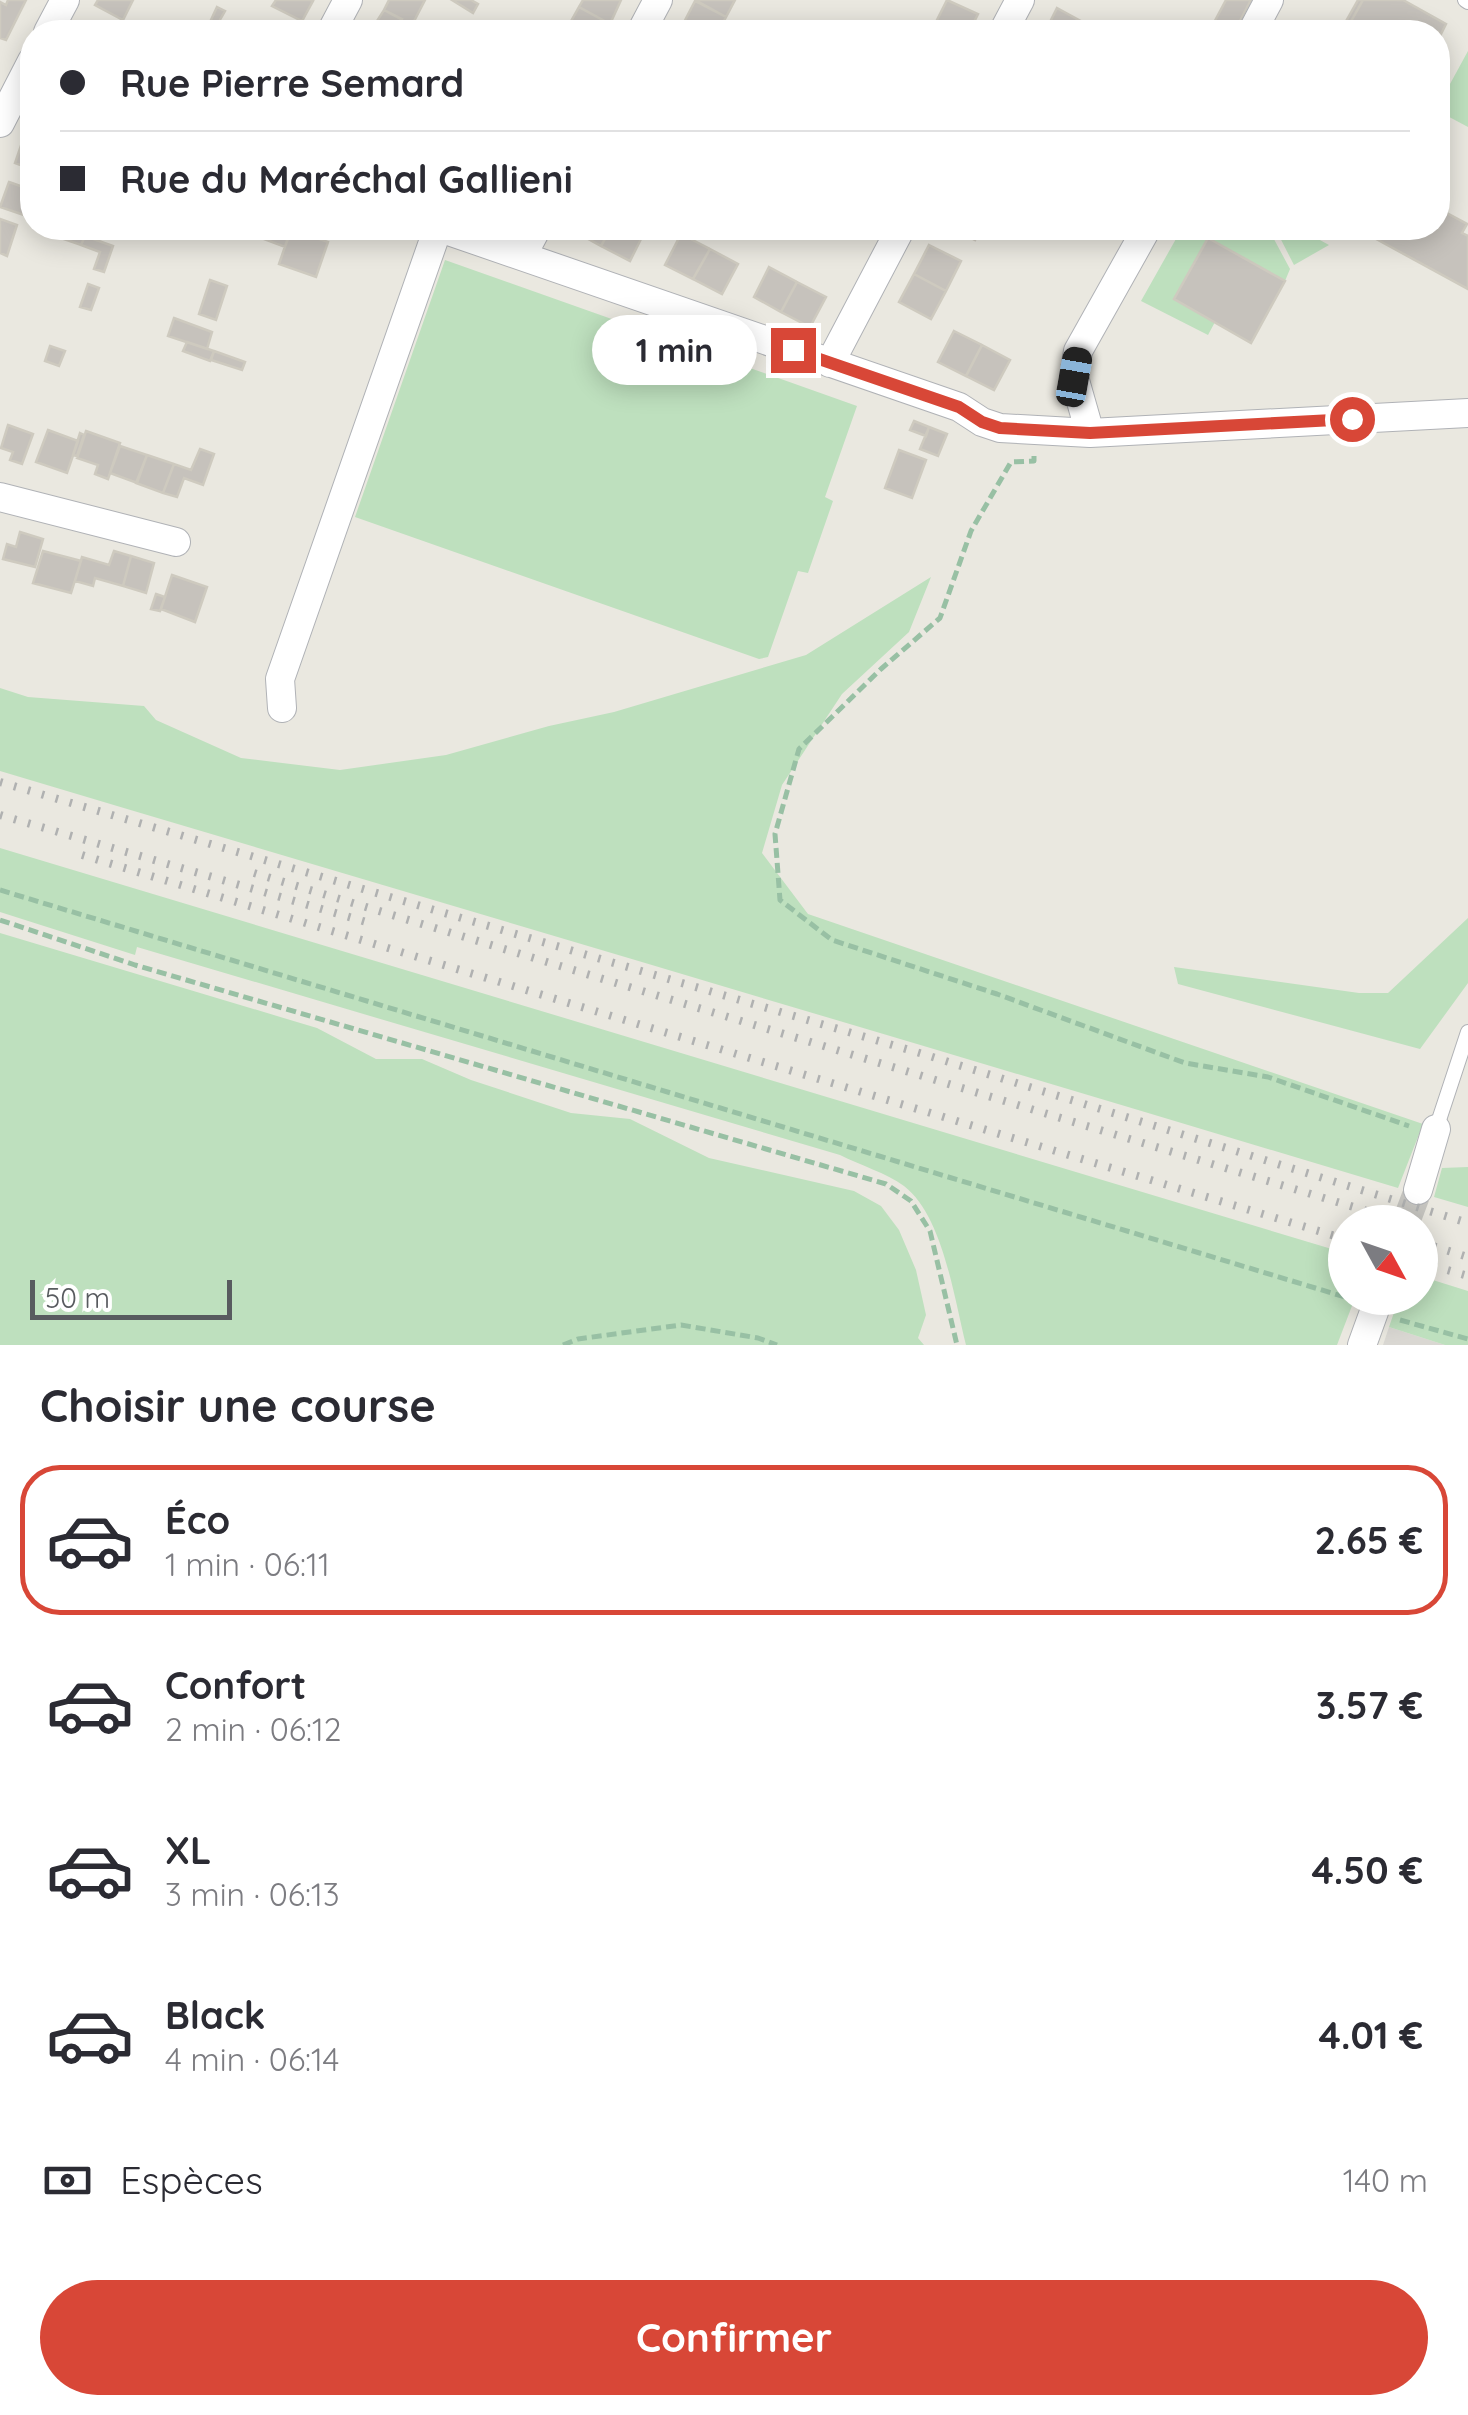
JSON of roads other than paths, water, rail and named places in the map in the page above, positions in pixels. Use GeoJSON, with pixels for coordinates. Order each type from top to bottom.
{"type":"FeatureCollection","features":[{"type":"Feature","properties":{"kind":"street"},"geometry":{"type":"LineString","coordinates":[[0,123],[20,79]]}},
{"type":"Feature","properties":{"kind":"street"},"geometry":{"type":"LineString","coordinates":[[282,708],[280,679],[435,240]]}},
{"type":"Feature","properties":{"kind":"street"},"geometry":{"type":"LineString","coordinates":[[475,240],[959,407],[1000,428],[1090,433],[1468,412]]}},
{"type":"Feature","properties":{"kind":"street"},"geometry":{"type":"LineString","coordinates":[[522,256],[531,240]]}},
{"type":"Feature","properties":{"kind":"street"},"geometry":{"type":"LineString","coordinates":[[830,363],[895,240]]}},
{"type":"Feature","properties":{"kind":"street"},"geometry":{"type":"LineString","coordinates":[[1090,433],[1074,377],[1078,351],[1140,240]]}},
{"type":"Feature","properties":{"kind":"street"},"geometry":{"type":"LineString","coordinates":[[0,497],[176,542]]}},
{"type":"Feature","properties":{"kind":"street"},"geometry":{"type":"LineString","coordinates":[[1418,1190],[1426,1133]]}},
{"type":"Feature","properties":{"kind":"street"},"geometry":{"type":"LineString","coordinates":[[1362,1345],[1372,1315]]}},
{"type":"Feature","properties":{"kind":"lane"},"geometry":{"type":"LineString","coordinates":[[1426,1133],[1468,1032]]}},
{"type":"Feature","properties":{"kind":"tunnel"},"geometry":{"type":"LineString","coordinates":[[1412,1205],[1418,1190]]}},
{"type":"Feature","properties":{"kind":"railway"},"geometry":{"type":"LineString","coordinates":[[0,782],[923,1054],[1468,1223]]}},
{"type":"Feature","properties":{"kind":"railway"},"geometry":{"type":"LineString","coordinates":[[0,815],[373,924]]}},
{"type":"Feature","properties":{"kind":"railway"},"geometry":{"type":"LineString","coordinates":[[82,855],[1328,1234]]}},
{"type":"Feature","properties":{"kind":"railway"},"geometry":{"type":"LineString","coordinates":[[254,873],[1347,1205]]}},
{"type":"Feature","properties":{"kind":"railway"},"geometry":{"type":"LineString","coordinates":[[1438,1248],[1468,1257]]}},
{"type":"Feature","properties":{"kind":"railway"},"geometry":{"type":"LineString","coordinates":[[1438,1267],[1468,1276]]}}]}
